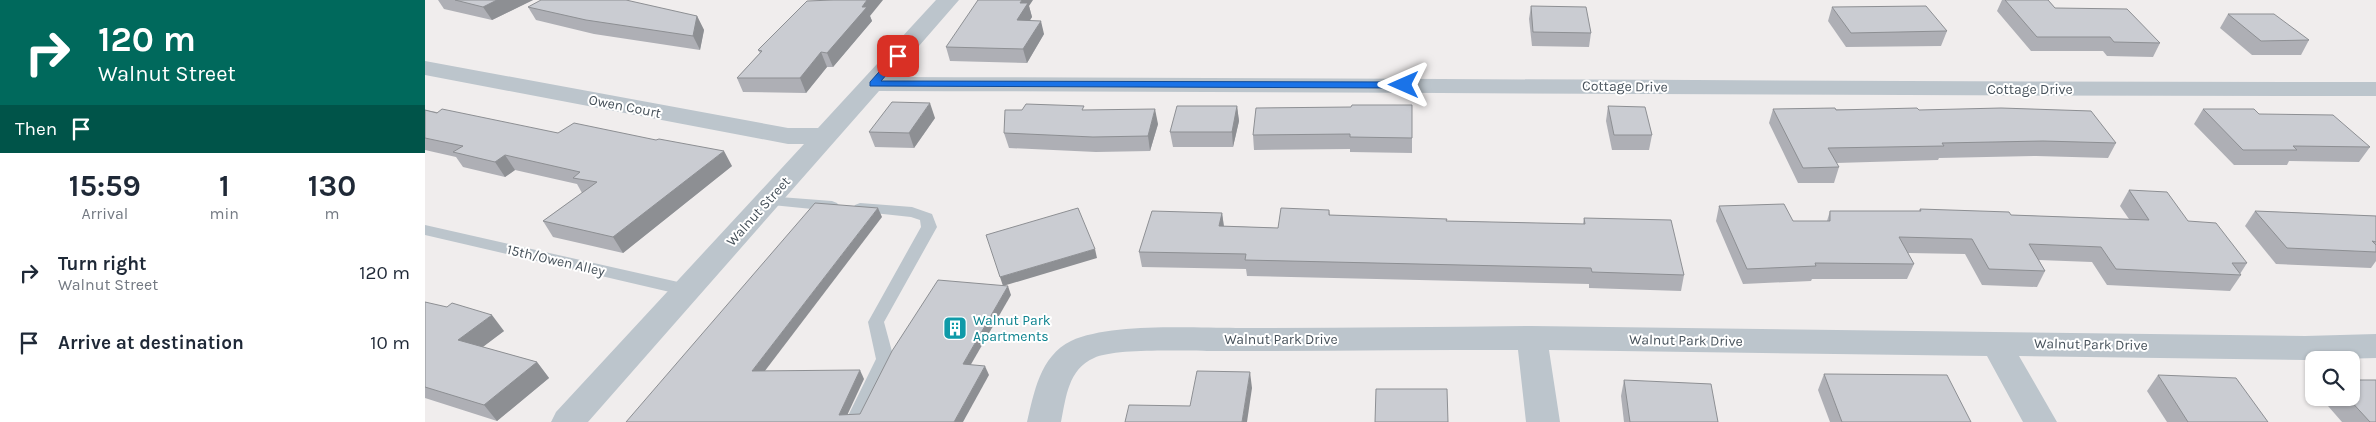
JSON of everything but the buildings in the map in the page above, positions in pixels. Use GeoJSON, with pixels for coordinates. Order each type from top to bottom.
{"type":"FeatureCollection","features":[{"type":"Feature","properties":{"kind":"street","name":"Walnut Street"},"geometry":{"type":"LineString","coordinates":[[568,422],[948,0]]}},
{"type":"Feature","properties":{"kind":"street","name":"Owen Court"},"geometry":{"type":"LineString","coordinates":[[425,68],[788,136],[825,136]]}},
{"type":"Feature","properties":{"kind":"street","name":"Cottage Drive"},"geometry":{"type":"LineString","coordinates":[[873,84],[1600,86],[1833,89],[2376,89]]}},
{"type":"Feature","properties":{"kind":"street","name":"Walnut Park Drive"},"geometry":{"type":"LineString","coordinates":[[1044,422],[1053,382],[1066,362],[1081,350],[1103,344],[1168,340],[1532,338],[2305,348],[2376,346]]}},
{"type":"Feature","properties":{"kind":"street"},"geometry":{"type":"LineString","coordinates":[[1532,338],[1543,422]]}},
{"type":"Feature","properties":{"kind":"street"},"geometry":{"type":"LineString","coordinates":[[1996,343],[2040,422]]}},
{"type":"Feature","properties":{"kind":"lane"},"geometry":{"type":"LineString","coordinates":[[767,201],[912,212],[927,218],[929,227],[876,322],[885,359],[854,422]]}},
{"type":"Feature","properties":{"kind":"lane","name":"15th/Owen Alley"},"geometry":{"type":"LineString","coordinates":[[425,230],[687,290]]}},
{"type":"Feature","properties":{"kind":"place","name":"Walnut Park Apartments"},"geometry":{"type":"Point","coordinates":[955,328]}},
{"type":"Feature","properties":{"kind":"route"},"geometry":{"type":"LineString","coordinates":[[898,56],[873,84],[1404,85]]}}]}
